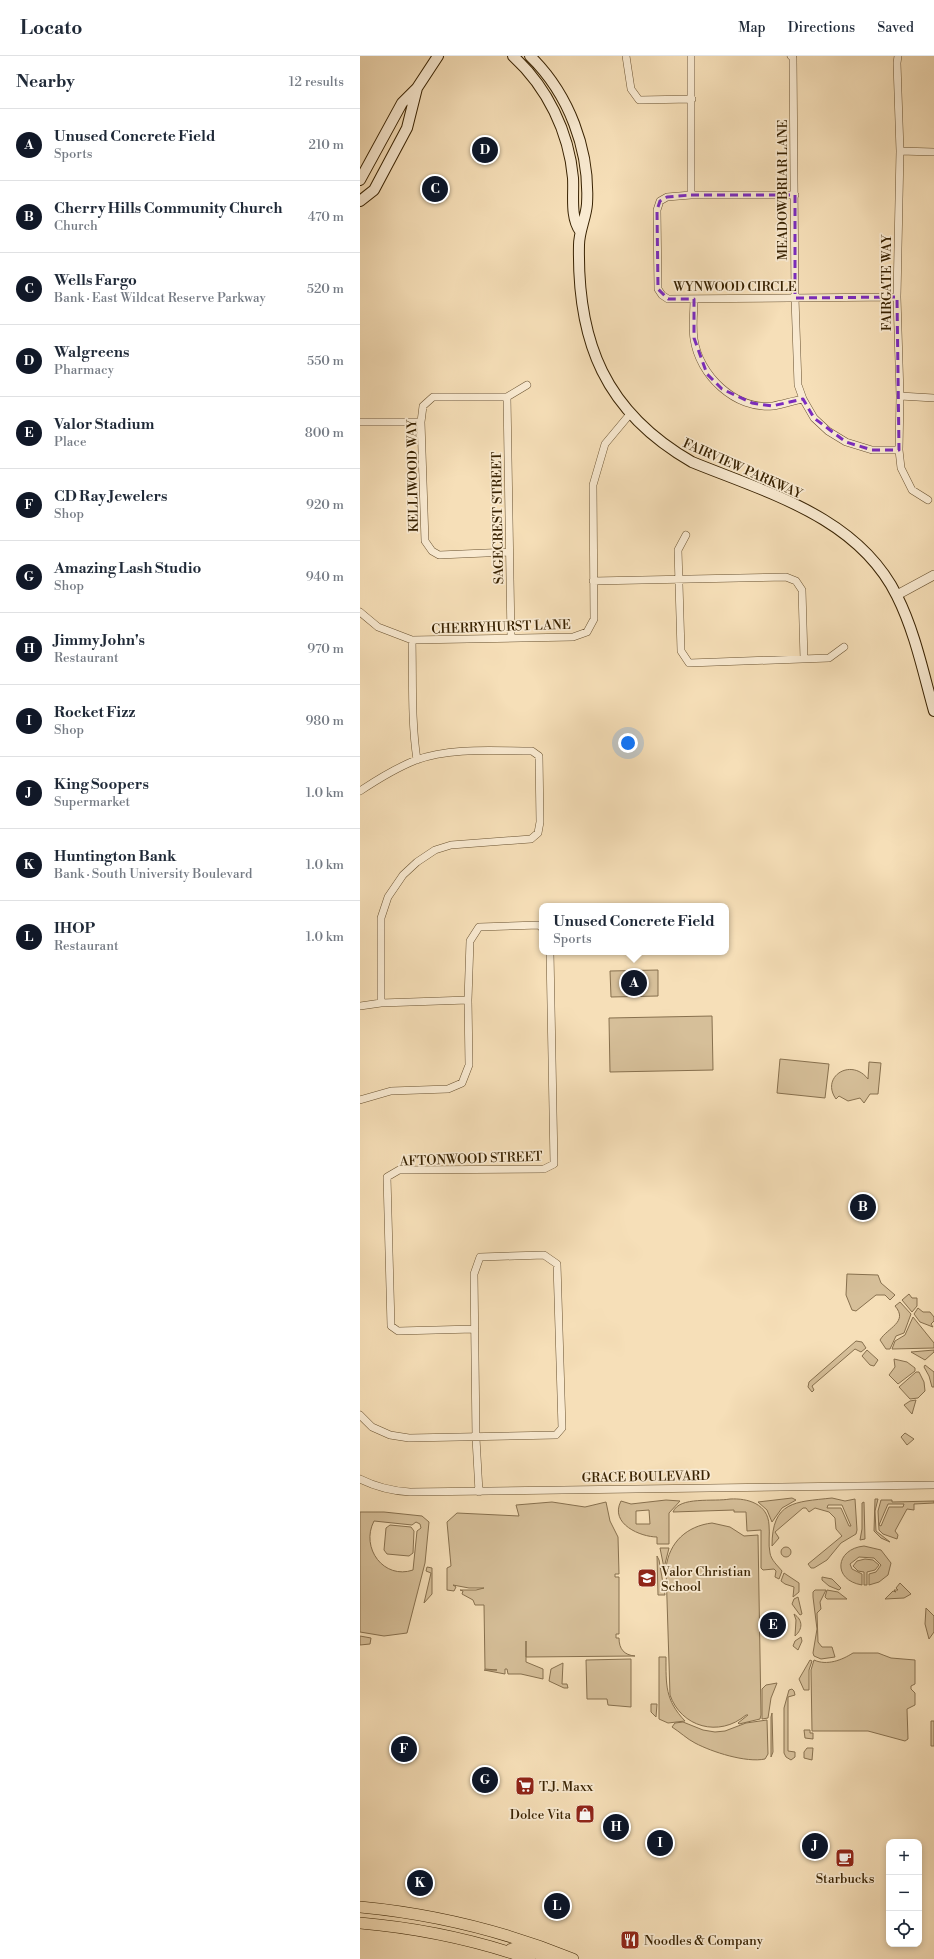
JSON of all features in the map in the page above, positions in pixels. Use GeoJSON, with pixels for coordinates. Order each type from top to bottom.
{"type":"FeatureCollection","features":[{"type":"Feature","properties":{"kind":"main road"},"geometry":{"type":"LineString","coordinates":[[360,180],[402,103],[417,88],[438,56]]}},
{"type":"Feature","properties":{"kind":"main road","name":"FAIRVIEW PARKWAY"},"geometry":{"type":"LineString","coordinates":[[513,56],[537,82],[551,105],[562,131],[570,156],[574,223],[580,231]]}},
{"type":"Feature","properties":{"kind":"main road","name":"FAIRVIEW PARKWAY"},"geometry":{"type":"LineString","coordinates":[[530,56],[550,80],[563,99],[578,136],[583,157],[587,205],[580,231],[579,276],[585,324],[601,371],[614,393],[630,414],[658,440],[692,462],[793,503],[816,514],[837,527],[873,560],[887,578],[897,595],[913,634],[934,711]]}},
{"type":"Feature","properties":{"kind":"main road"},"geometry":{"type":"LineString","coordinates":[[360,202],[374,190],[408,128],[417,88]]}},
{"type":"Feature","properties":{"kind":"main road"},"geometry":{"type":"LineString","coordinates":[[360,1907],[434,1916],[493,1930],[571,1958]]}},
{"type":"Feature","properties":{"kind":"main road"},"geometry":{"type":"LineString","coordinates":[[360,1923],[430,1932],[510,1952],[530,1959]]}},
{"type":"Feature","properties":{"kind":"main road"},"geometry":{"type":"LineString","coordinates":[[510,1952],[511,1949],[521,1948],[546,1957],[571,1958]]}},
{"type":"Feature","properties":{"kind":"street"},"geometry":{"type":"LineString","coordinates":[[626,56],[631,89],[639,100],[692,99]]}},
{"type":"Feature","properties":{"kind":"street"},"geometry":{"type":"LineString","coordinates":[[691,56],[691,195]]}},
{"type":"Feature","properties":{"kind":"street","name":"MEADOWBRIAR LANE"},"geometry":{"type":"LineString","coordinates":[[791,56],[793,58],[797,372],[803,399],[814,418],[828,431],[846,442],[872,450],[899,450]]}},
{"type":"Feature","properties":{"kind":"street","name":"FAIRGATE WAY"},"geometry":{"type":"LineString","coordinates":[[898,56],[900,151],[896,297],[900,396],[899,450],[901,468],[912,490],[928,500]]}},
{"type":"Feature","properties":{"kind":"street"},"geometry":{"type":"LineString","coordinates":[[900,151],[934,152]]}},
{"type":"Feature","properties":{"kind":"street","name":"WYNWOOD CIRCLE"},"geometry":{"type":"LineString","coordinates":[[795,195],[691,195],[667,197],[660,201],[657,210],[658,290],[668,299],[896,297]]}},
{"type":"Feature","properties":{"kind":"street"},"geometry":{"type":"LineString","coordinates":[[694,299],[694,338],[700,358],[707,374],[722,389],[736,397],[752,403],[772,406],[803,399]]}},
{"type":"Feature","properties":{"kind":"street","name":"KELLIWOOD WAY"},"geometry":{"type":"LineString","coordinates":[[509,552],[439,555],[432,552],[425,541],[421,422],[423,406],[433,397],[507,396],[527,386]]}},
{"type":"Feature","properties":{"kind":"street","name":"SAGECREST STREET"},"geometry":{"type":"LineString","coordinates":[[507,396],[511,638]]}},
{"type":"Feature","properties":{"kind":"street"},"geometry":{"type":"LineString","coordinates":[[900,396],[934,398]]}},
{"type":"Feature","properties":{"kind":"street","name":"CHERRYHURST LANE"},"geometry":{"type":"LineString","coordinates":[[361,616],[378,627],[412,640],[573,637],[587,632],[594,619],[593,485],[605,444],[630,414]]}},
{"type":"Feature","properties":{"kind":"street"},"geometry":{"type":"LineString","coordinates":[[360,422],[421,422]]}},
{"type":"Feature","properties":{"kind":"street"},"geometry":{"type":"LineString","coordinates":[[686,535],[678,550],[681,651],[689,663],[828,658],[844,647]]}},
{"type":"Feature","properties":{"kind":"street"},"geometry":{"type":"LineString","coordinates":[[897,595],[934,575]]}},
{"type":"Feature","properties":{"kind":"street"},"geometry":{"type":"LineString","coordinates":[[593,581],[786,577],[796,581],[802,590],[804,659]]}},
{"type":"Feature","properties":{"kind":"street"},"geometry":{"type":"LineString","coordinates":[[412,640],[414,689],[413,733],[417,760]]}},
{"type":"Feature","properties":{"kind":"street"},"geometry":{"type":"LineString","coordinates":[[360,791],[386,774],[417,760],[461,751],[532,751],[538,756],[540,822],[538,833],[531,840],[451,845],[435,850],[417,862],[403,875],[388,897],[381,918],[381,1003]]}},
{"type":"Feature","properties":{"kind":"street"},"geometry":{"type":"LineString","coordinates":[[360,1100],[391,1091],[448,1090],[462,1083],[470,1065],[468,1000],[470,941],[479,926],[539,925]]}},
{"type":"Feature","properties":{"kind":"street","name":"AFTONWOOD STREET"},"geometry":{"type":"LineString","coordinates":[[474,1329],[398,1331],[391,1326],[387,1177],[399,1170],[544,1169],[554,1164],[550,955]]}},
{"type":"Feature","properties":{"kind":"street"},"geometry":{"type":"LineString","coordinates":[[360,1006],[381,1003],[468,1000]]}},
{"type":"Feature","properties":{"kind":"street"},"geometry":{"type":"LineString","coordinates":[[360,1415],[372,1427],[390,1435],[403,1437],[476,1438],[556,1435],[562,1428],[557,1264],[544,1255],[480,1257],[474,1274],[476,1438],[479,1492]]}},
{"type":"Feature","properties":{"kind":"street","name":"GRACE BOULEVARD"},"geometry":{"type":"LineString","coordinates":[[360,1479],[393,1491],[479,1492],[707,1487],[934,1485]]}},
{"type":"Feature","properties":{"kind":"highlighted area"},"geometry":{"type":"Polygon","coordinates":[[[691,195],[795,195],[795,298],[897,297],[899,450],[872,450],[846,442],[814,418],[803,399],[772,406],[752,403],[722,389],[707,374],[694,338],[694,299],[668,299],[658,289],[657,210],[660,201],[667,197],[691,195]]]}},
{"type":"Feature","properties":{"kind":"shaded area"},"geometry":{"type":"Polygon","coordinates":[[[658,970],[658,996],[611,997],[610,971],[658,970]]]}},
{"type":"Feature","properties":{"kind":"shaded area"},"geometry":{"type":"Polygon","coordinates":[[[712,1016],[713,1070],[610,1072],[609,1018],[712,1016]]]}},
{"type":"Feature","properties":{"kind":"shaded area"},"geometry":{"type":"Polygon","coordinates":[[[780,1059],[829,1064],[825,1098],[777,1093],[780,1059]]]}},
{"type":"Feature","properties":{"kind":"shaded area"},"geometry":{"type":"Polygon","coordinates":[[[869,1062],[881,1063],[878,1094],[870,1094],[864,1103],[860,1098],[848,1101],[839,1096],[836,1099],[832,1091],[832,1084],[835,1077],[840,1072],[854,1070],[861,1073],[868,1079],[869,1062]]]}},
{"type":"Feature","properties":{"kind":"shaded area"},"geometry":{"type":"Polygon","coordinates":[[[847,1274],[878,1275],[881,1283],[895,1295],[890,1300],[885,1295],[876,1295],[856,1311],[852,1310],[846,1295],[847,1274]]]}},
{"type":"Feature","properties":{"kind":"shaded area"},"geometry":{"type":"Polygon","coordinates":[[[909,1294],[912,1298],[917,1298],[917,1306],[912,1312],[902,1300],[909,1294]]]}},
{"type":"Feature","properties":{"kind":"shaded area"},"geometry":{"type":"Polygon","coordinates":[[[900,1302],[911,1314],[904,1333],[896,1336],[890,1349],[886,1349],[880,1340],[898,1321],[900,1316],[895,1306],[900,1302]]]}},
{"type":"Feature","properties":{"kind":"shaded area"},"geometry":{"type":"Polygon","coordinates":[[[918,1308],[923,1312],[930,1312],[934,1317],[934,1321],[931,1324],[933,1327],[920,1322],[914,1314],[918,1308]]]}},
{"type":"Feature","properties":{"kind":"shaded area"},"geometry":{"type":"Polygon","coordinates":[[[913,1317],[934,1343],[934,1348],[892,1349],[895,1341],[905,1335],[913,1317]]]}},
{"type":"Feature","properties":{"kind":"shaded area"},"geometry":{"type":"Polygon","coordinates":[[[856,1341],[862,1342],[866,1348],[861,1352],[855,1349],[812,1386],[814,1390],[812,1392],[808,1387],[809,1382],[856,1341]]]}},
{"type":"Feature","properties":{"kind":"shaded area"},"geometry":{"type":"Polygon","coordinates":[[[867,1350],[878,1360],[874,1366],[870,1365],[862,1356],[867,1350]]]}},
{"type":"Feature","properties":{"kind":"shaded area"},"geometry":{"type":"Polygon","coordinates":[[[934,1350],[934,1352],[925,1360],[911,1352],[934,1350]]]}},
{"type":"Feature","properties":{"kind":"shaded area"},"geometry":{"type":"Polygon","coordinates":[[[894,1359],[907,1362],[915,1368],[915,1371],[898,1384],[889,1375],[895,1367],[894,1359]]]}},
{"type":"Feature","properties":{"kind":"shaded area"},"geometry":{"type":"Polygon","coordinates":[[[925,1365],[934,1372],[934,1387],[932,1387],[929,1376],[924,1367],[925,1365]]]}},
{"type":"Feature","properties":{"kind":"shaded area"},"geometry":{"type":"Polygon","coordinates":[[[916,1372],[919,1372],[924,1382],[925,1391],[918,1398],[910,1399],[899,1387],[916,1372]]]}},
{"type":"Feature","properties":{"kind":"shaded area"},"geometry":{"type":"Polygon","coordinates":[[[916,1400],[912,1414],[904,1405],[910,1401],[916,1400]]]}},
{"type":"Feature","properties":{"kind":"shaded area"},"geometry":{"type":"Polygon","coordinates":[[[905,1433],[914,1439],[907,1445],[901,1437],[905,1433]]]}},
{"type":"Feature","properties":{"kind":"shaded area"},"geometry":{"type":"Polygon","coordinates":[[[792,1498],[796,1500],[782,1508],[772,1522],[767,1510],[758,1502],[792,1498]]]}},
{"type":"Feature","properties":{"kind":"shaded area"},"geometry":{"type":"Polygon","coordinates":[[[832,1498],[845,1501],[855,1499],[857,1530],[856,1534],[841,1543],[827,1560],[814,1568],[811,1568],[808,1564],[842,1536],[836,1529],[835,1518],[829,1512],[815,1508],[809,1512],[806,1508],[803,1508],[775,1532],[779,1538],[772,1546],[773,1531],[776,1520],[781,1512],[797,1503],[832,1498]],[[828,1505],[827,1508],[841,1508],[849,1526],[851,1526],[842,1505],[828,1505]]]}},
{"type":"Feature","properties":{"kind":"shaded area"},"geometry":{"type":"Polygon","coordinates":[[[730,1499],[750,1501],[761,1507],[765,1512],[769,1525],[769,1546],[771,1556],[782,1571],[779,1579],[775,1577],[776,1571],[774,1569],[763,1570],[761,1568],[761,1530],[747,1531],[746,1512],[734,1512],[734,1510],[673,1512],[677,1507],[689,1502],[730,1499]]]}},
{"type":"Feature","properties":{"kind":"shaded area"},"geometry":{"type":"Polygon","coordinates":[[[875,1499],[878,1499],[875,1511],[876,1531],[890,1542],[881,1538],[874,1531],[875,1499]]]}},
{"type":"Feature","properties":{"kind":"shaded area"},"geometry":{"type":"Polygon","coordinates":[[[666,1500],[680,1501],[669,1513],[669,1544],[657,1544],[657,1537],[643,1535],[628,1528],[619,1516],[618,1509],[621,1501],[631,1504],[666,1500]],[[649,1510],[636,1511],[636,1524],[650,1524],[649,1510]]]}},
{"type":"Feature","properties":{"kind":"shaded area"},"geometry":{"type":"Polygon","coordinates":[[[881,1500],[892,1500],[892,1502],[934,1501],[934,1503],[914,1504],[914,1510],[907,1509],[895,1531],[898,1535],[897,1539],[883,1534],[879,1530],[878,1511],[881,1500]],[[888,1504],[879,1525],[881,1526],[889,1507],[903,1507],[904,1504],[888,1504]]]}},
{"type":"Feature","properties":{"kind":"shaded area"},"geometry":{"type":"Polygon","coordinates":[[[552,1502],[585,1507],[606,1502],[610,1521],[618,1537],[619,1574],[615,1574],[615,1577],[619,1577],[619,1634],[616,1634],[616,1638],[619,1638],[621,1648],[625,1653],[635,1656],[526,1657],[526,1662],[543,1669],[543,1679],[521,1674],[508,1674],[507,1669],[505,1669],[505,1674],[484,1670],[497,1670],[485,1669],[484,1605],[475,1605],[473,1600],[462,1594],[463,1591],[460,1590],[476,1590],[484,1588],[469,1588],[453,1585],[456,1587],[454,1591],[447,1590],[447,1568],[451,1566],[447,1522],[457,1513],[519,1516],[516,1505],[552,1502]]]}},
{"type":"Feature","properties":{"kind":"shaded area"},"geometry":{"type":"Polygon","coordinates":[[[864,1502],[865,1539],[860,1540],[862,1529],[862,1503],[864,1502]]]}},
{"type":"Feature","properties":{"kind":"shaded area"},"geometry":{"type":"Polygon","coordinates":[[[360,1512],[384,1512],[422,1516],[429,1522],[425,1563],[407,1633],[384,1636],[360,1632],[360,1512]],[[374,1521],[370,1531],[370,1541],[377,1559],[384,1566],[402,1572],[413,1570],[417,1531],[421,1528],[420,1524],[416,1522],[412,1525],[374,1521]]]}},
{"type":"Feature","properties":{"kind":"shaded area"},"geometry":{"type":"Polygon","coordinates":[[[712,1523],[730,1527],[744,1536],[758,1535],[761,1715],[760,1719],[739,1724],[738,1723],[748,1715],[746,1715],[735,1722],[724,1726],[713,1727],[702,1726],[683,1715],[675,1706],[670,1695],[666,1568],[671,1550],[681,1537],[695,1528],[712,1523]]]}},
{"type":"Feature","properties":{"kind":"shaded area"},"geometry":{"type":"Polygon","coordinates":[[[390,1525],[411,1527],[414,1531],[413,1553],[409,1556],[387,1554],[384,1550],[386,1528],[390,1525]]]}},
{"type":"Feature","properties":{"kind":"shaded area"},"geometry":{"type":"Polygon","coordinates":[[[864,1546],[881,1550],[891,1563],[888,1575],[879,1582],[869,1585],[869,1574],[876,1572],[881,1565],[874,1558],[859,1557],[850,1564],[852,1569],[862,1574],[862,1585],[852,1582],[846,1577],[842,1571],[841,1565],[843,1558],[847,1553],[854,1548],[864,1546]]]}},
{"type":"Feature","properties":{"kind":"shaded area"},"geometry":{"type":"Polygon","coordinates":[[[784,1547],[788,1547],[790,1548],[790,1556],[784,1557],[781,1554],[781,1550],[784,1547]]]}},
{"type":"Feature","properties":{"kind":"shaded area"},"geometry":{"type":"Polygon","coordinates":[[[660,1548],[669,1548],[664,1568],[660,1548]]]}},
{"type":"Feature","properties":{"kind":"shaded area"},"geometry":{"type":"Polygon","coordinates":[[[657,1556],[659,1560],[665,1595],[658,1595],[657,1556]]]}},
{"type":"Feature","properties":{"kind":"shaded area"},"geometry":{"type":"Polygon","coordinates":[[[865,1559],[873,1560],[879,1565],[875,1570],[867,1572],[867,1585],[864,1585],[864,1572],[858,1571],[853,1566],[857,1561],[865,1559]]]}},
{"type":"Feature","properties":{"kind":"shaded area"},"geometry":{"type":"Polygon","coordinates":[[[427,1567],[432,1568],[432,1594],[424,1603],[431,1573],[426,1571],[427,1567]]]}},
{"type":"Feature","properties":{"kind":"shaded area"},"geometry":{"type":"Polygon","coordinates":[[[784,1573],[799,1583],[799,1592],[793,1597],[794,1587],[781,1581],[784,1573]]]}},
{"type":"Feature","properties":{"kind":"shaded area"},"geometry":{"type":"Polygon","coordinates":[[[822,1577],[832,1579],[841,1588],[839,1590],[829,1586],[822,1580],[822,1577]]]}},
{"type":"Feature","properties":{"kind":"shaded area"},"geometry":{"type":"Polygon","coordinates":[[[900,1583],[911,1594],[904,1598],[885,1599],[893,1591],[896,1592],[894,1590],[898,1590],[896,1588],[900,1583]]]}},
{"type":"Feature","properties":{"kind":"shaded area"},"geometry":{"type":"Polygon","coordinates":[[[815,1590],[826,1590],[820,1602],[821,1609],[817,1613],[818,1642],[822,1647],[832,1647],[835,1657],[821,1659],[814,1656],[813,1653],[817,1629],[813,1597],[813,1592],[815,1590]]]}},
{"type":"Feature","properties":{"kind":"shaded area"},"geometry":{"type":"Polygon","coordinates":[[[827,1590],[838,1592],[847,1599],[827,1599],[825,1597],[827,1590]]]}},
{"type":"Feature","properties":{"kind":"shaded area"},"geometry":{"type":"Polygon","coordinates":[[[798,1597],[802,1614],[800,1615],[792,1604],[794,1599],[798,1597]]]}},
{"type":"Feature","properties":{"kind":"shaded area"},"geometry":{"type":"Polygon","coordinates":[[[926,1608],[934,1616],[934,1632],[929,1639],[925,1624],[926,1608]]]}},
{"type":"Feature","properties":{"kind":"shaded area"},"geometry":{"type":"Polygon","coordinates":[[[794,1614],[799,1619],[801,1625],[801,1628],[795,1636],[796,1620],[794,1614]]]}},
{"type":"Feature","properties":{"kind":"shaded area"},"geometry":{"type":"Polygon","coordinates":[[[360,1636],[371,1638],[370,1644],[360,1645],[360,1636]]]}},
{"type":"Feature","properties":{"kind":"shaded area"},"geometry":{"type":"Polygon","coordinates":[[[801,1637],[802,1641],[798,1650],[793,1646],[795,1641],[801,1637]]]}},
{"type":"Feature","properties":{"kind":"shaded area"},"geometry":{"type":"Polygon","coordinates":[[[853,1653],[878,1653],[891,1658],[915,1660],[915,1684],[911,1686],[911,1689],[915,1693],[915,1705],[907,1709],[908,1739],[905,1741],[868,1731],[812,1731],[811,1670],[814,1660],[819,1662],[829,1662],[844,1658],[853,1653]]]}},
{"type":"Feature","properties":{"kind":"shaded area"},"geometry":{"type":"Polygon","coordinates":[[[659,1657],[666,1657],[666,1676],[670,1699],[678,1713],[685,1721],[668,1723],[659,1719],[659,1657]]]}},
{"type":"Feature","properties":{"kind":"shaded area"},"geometry":{"type":"Polygon","coordinates":[[[631,1659],[631,1707],[608,1705],[607,1699],[587,1699],[586,1660],[631,1659]]]}},
{"type":"Feature","properties":{"kind":"shaded area"},"geometry":{"type":"Polygon","coordinates":[[[810,1660],[812,1661],[809,1670],[809,1690],[804,1690],[799,1679],[810,1660]]]}},
{"type":"Feature","properties":{"kind":"shaded area"},"geometry":{"type":"Polygon","coordinates":[[[563,1663],[562,1684],[567,1684],[568,1688],[564,1688],[549,1681],[551,1669],[563,1663]]]}},
{"type":"Feature","properties":{"kind":"shaded area"},"geometry":{"type":"Polygon","coordinates":[[[777,1683],[771,1698],[768,1718],[762,1719],[762,1689],[766,1685],[777,1683]]]}},
{"type":"Feature","properties":{"kind":"shaded area"},"geometry":{"type":"Polygon","coordinates":[[[792,1689],[795,1695],[788,1697],[788,1751],[795,1752],[795,1757],[791,1760],[786,1757],[784,1753],[784,1708],[789,1690],[792,1689]]]}},
{"type":"Feature","properties":{"kind":"shaded area"},"geometry":{"type":"Polygon","coordinates":[[[651,1704],[657,1704],[656,1717],[651,1712],[651,1704]]]}},
{"type":"Feature","properties":{"kind":"shaded area"},"geometry":{"type":"Polygon","coordinates":[[[772,1713],[773,1752],[771,1757],[771,1717],[772,1713]]]}},
{"type":"Feature","properties":{"kind":"shaded area"},"geometry":{"type":"Polygon","coordinates":[[[767,1720],[768,1754],[765,1759],[757,1760],[729,1756],[710,1750],[692,1741],[672,1727],[675,1723],[683,1722],[703,1730],[715,1732],[725,1731],[746,1723],[767,1720]]]}},
{"type":"Feature","properties":{"kind":"shaded area"},"geometry":{"type":"Polygon","coordinates":[[[931,1721],[934,1721],[934,1746],[931,1746],[931,1721]]]}},
{"type":"Feature","properties":{"kind":"shaded area"},"geometry":{"type":"Polygon","coordinates":[[[804,1730],[810,1730],[810,1733],[813,1733],[813,1739],[805,1738],[804,1730]]]}},
{"type":"Feature","properties":{"kind":"shaded area"},"geometry":{"type":"Polygon","coordinates":[[[807,1748],[813,1748],[812,1760],[804,1758],[804,1752],[807,1748]]]}},
{"type":"Feature","properties":{"kind":"place","name":"Walgreens"},"geometry":{"type":"Point","coordinates":[485,150]}},
{"type":"Feature","properties":{"kind":"place","name":"Wells Fargo"},"geometry":{"type":"Point","coordinates":[435,189]}},
{"type":"Feature","properties":{"kind":"place","name":"Unused Concrete Field"},"geometry":{"type":"Point","coordinates":[634,983]}},
{"type":"Feature","properties":{"kind":"place","name":"Cherry Hills Community Church"},"geometry":{"type":"Point","coordinates":[863,1207]}},
{"type":"Feature","properties":{"kind":"place","name":"Valor Christian School"},"geometry":{"type":"Point","coordinates":[647,1578]}},
{"type":"Feature","properties":{"kind":"place","name":"Valor Stadium"},"geometry":{"type":"Point","coordinates":[773,1625]}},
{"type":"Feature","properties":{"kind":"place","name":"CD Ray Jewelers"},"geometry":{"type":"Point","coordinates":[404,1749]}},
{"type":"Feature","properties":{"kind":"place","name":"Amazing Lash Studio"},"geometry":{"type":"Point","coordinates":[485,1780]}},
{"type":"Feature","properties":{"kind":"place","name":"T.J. Maxx"},"geometry":{"type":"Point","coordinates":[525,1786]}},
{"type":"Feature","properties":{"kind":"place","name":"Dolce Vita"},"geometry":{"type":"Point","coordinates":[585,1814]}},
{"type":"Feature","properties":{"kind":"place","name":"Jimmy John's"},"geometry":{"type":"Point","coordinates":[616,1827]}},
{"type":"Feature","properties":{"kind":"place","name":"Rocket Fizz"},"geometry":{"type":"Point","coordinates":[660,1843]}},
{"type":"Feature","properties":{"kind":"place","name":"King Soopers"},"geometry":{"type":"Point","coordinates":[815,1846]}},
{"type":"Feature","properties":{"kind":"place","name":"Starbucks"},"geometry":{"type":"Point","coordinates":[845,1858]}},
{"type":"Feature","properties":{"kind":"place","name":"Huntington Bank"},"geometry":{"type":"Point","coordinates":[420,1883]}},
{"type":"Feature","properties":{"kind":"place","name":"IHOP"},"geometry":{"type":"Point","coordinates":[557,1906]}},
{"type":"Feature","properties":{"kind":"place","name":"Noodles & Company"},"geometry":{"type":"Point","coordinates":[630,1940]}}]}
